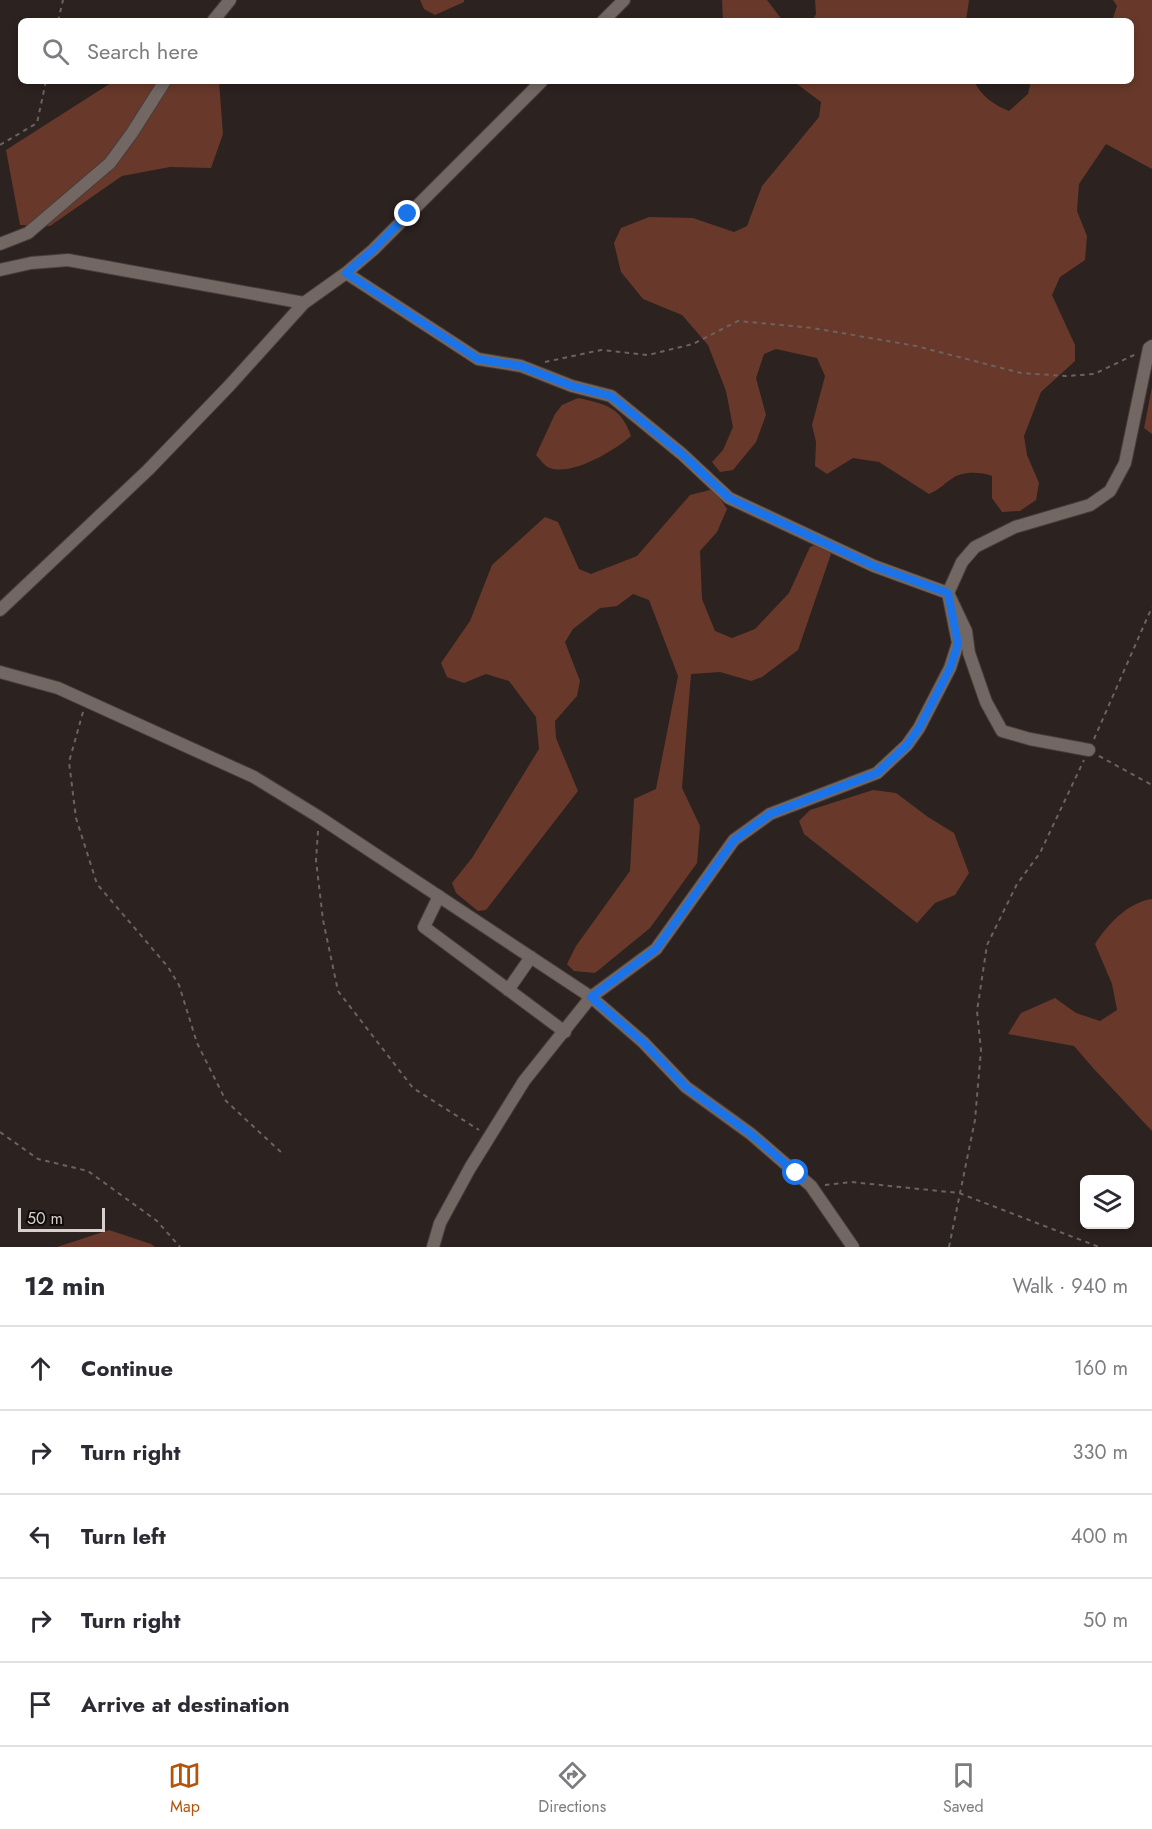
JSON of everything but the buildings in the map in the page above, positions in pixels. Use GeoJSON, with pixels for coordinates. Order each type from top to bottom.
{"type":"FeatureCollection","features":[{"type":"Feature","properties":{"kind":"street"},"geometry":{"type":"LineString","coordinates":[[215,18],[230,0]]}},
{"type":"Feature","properties":{"kind":"street"},"geometry":{"type":"LineString","coordinates":[[606,18],[624,0]]}},
{"type":"Feature","properties":{"kind":"street"},"geometry":{"type":"LineString","coordinates":[[0,244],[28,233],[110,163],[132,134],[163,84]]}},
{"type":"Feature","properties":{"kind":"street"},"geometry":{"type":"LineString","coordinates":[[0,610],[148,470],[229,386],[304,303],[373,250],[539,84]]}},
{"type":"Feature","properties":{"kind":"street"},"geometry":{"type":"LineString","coordinates":[[0,270],[31,262],[68,260],[304,303]]}},
{"type":"Feature","properties":{"kind":"street"},"geometry":{"type":"LineString","coordinates":[[346,273],[478,359],[521,366],[572,386],[611,396],[682,454],[729,498],[874,566],[948,593],[966,631],[969,653],[986,702],[1002,731],[1089,750]]}},
{"type":"Feature","properties":{"kind":"street"},"geometry":{"type":"LineString","coordinates":[[434,1247],[440,1224],[489,1137],[524,1081],[591,997],[656,949],[734,840],[770,814],[877,773],[907,745],[919,728],[950,668],[958,644],[948,593],[962,562],[975,547],[1015,527],[1090,505],[1110,491],[1125,463],[1150,347]]}},
{"type":"Feature","properties":{"kind":"street"},"geometry":{"type":"LineString","coordinates":[[0,672],[58,688],[254,777],[319,817],[591,997],[643,1042],[686,1087],[751,1134],[811,1186],[853,1247]]}},
{"type":"Feature","properties":{"kind":"street"},"geometry":{"type":"LineString","coordinates":[[439,896],[424,927],[565,1032]]}},
{"type":"Feature","properties":{"kind":"street"},"geometry":{"type":"LineString","coordinates":[[508,990],[531,957]]}},
{"type":"Feature","properties":{"kind":"path"},"geometry":{"type":"LineString","coordinates":[[59,18],[63,0]]}},
{"type":"Feature","properties":{"kind":"path"},"geometry":{"type":"LineString","coordinates":[[0,145],[37,123],[45,84]]}},
{"type":"Feature","properties":{"kind":"path"},"geometry":{"type":"LineString","coordinates":[[544,362],[601,350],[648,355],[693,344],[738,321],[813,328],[916,346],[1021,373],[1066,376],[1094,374],[1150,347]]}},
{"type":"Feature","properties":{"kind":"path"},"geometry":{"type":"LineString","coordinates":[[949,1247],[975,1120],[981,1050],[976,1011],[987,945],[1017,884],[1040,853],[1089,750],[1152,607]]}},
{"type":"Feature","properties":{"kind":"path"},"geometry":{"type":"LineString","coordinates":[[86,700],[69,762],[76,818],[97,884],[168,967],[179,985],[197,1043],[226,1101],[284,1155]]}},
{"type":"Feature","properties":{"kind":"path"},"geometry":{"type":"LineString","coordinates":[[1089,750],[1152,785]]}},
{"type":"Feature","properties":{"kind":"path"},"geometry":{"type":"LineString","coordinates":[[319,817],[316,860],[323,920],[338,991],[412,1088],[489,1137]]}},
{"type":"Feature","properties":{"kind":"path"},"geometry":{"type":"LineString","coordinates":[[0,1132],[38,1159],[88,1171],[158,1221],[180,1247]]}},
{"type":"Feature","properties":{"kind":"path"},"geometry":{"type":"LineString","coordinates":[[811,1186],[851,1182],[959,1193],[1099,1247]]}},
{"type":"Feature","properties":{"kind":"shaded area"},"geometry":{"type":"Polygon","coordinates":[[[420,0],[464,0],[464,2],[435,15],[424,9],[420,0]]]}},
{"type":"Feature","properties":{"kind":"shaded area"},"geometry":{"type":"Polygon","coordinates":[[[722,0],[767,0],[781,18],[723,18],[722,0]]]}},
{"type":"Feature","properties":{"kind":"shaded area"},"geometry":{"type":"Polygon","coordinates":[[[815,0],[969,0],[966,18],[814,18],[816,14],[815,0]]]}},
{"type":"Feature","properties":{"kind":"shaded area"},"geometry":{"type":"Polygon","coordinates":[[[1113,0],[1152,0],[1152,169],[1106,144],[1079,184],[1077,211],[1087,236],[1085,260],[1060,277],[1052,295],[1075,345],[1075,361],[1041,392],[1024,436],[1027,455],[1039,483],[1036,500],[1020,511],[1002,512],[992,498],[992,476],[983,474],[967,473],[957,476],[929,494],[879,462],[853,458],[827,474],[815,466],[816,442],[812,425],[825,376],[817,358],[776,349],[764,354],[756,378],[766,415],[756,442],[733,470],[720,472],[712,462],[723,450],[733,427],[726,391],[708,345],[682,315],[643,299],[621,272],[614,243],[621,228],[649,217],[693,218],[734,232],[747,226],[762,186],[819,117],[821,102],[797,84],[976,84],[989,99],[1009,111],[1028,94],[1030,84],[1134,84],[1134,18],[1113,18],[1117,6],[1113,0]]]}},
{"type":"Feature","properties":{"kind":"shaded area"},"geometry":{"type":"Polygon","coordinates":[[[109,84],[219,84],[223,134],[211,168],[170,167],[122,176],[50,226],[20,225],[6,150],[109,84]]]}},
{"type":"Feature","properties":{"kind":"shaded area"},"geometry":{"type":"Polygon","coordinates":[[[1152,387],[1152,434],[1144,428],[1152,387]]]}},
{"type":"Feature","properties":{"kind":"shaded area"},"geometry":{"type":"Polygon","coordinates":[[[578,398],[611,408],[627,426],[631,436],[592,461],[559,470],[550,468],[536,455],[555,414],[562,405],[578,398]]]}},
{"type":"Feature","properties":{"kind":"shaded area"},"geometry":{"type":"Polygon","coordinates":[[[714,489],[727,509],[717,532],[700,551],[702,599],[715,631],[732,638],[755,629],[789,593],[810,547],[822,542],[831,554],[798,650],[762,677],[751,681],[720,672],[691,674],[682,788],[700,826],[697,863],[650,928],[595,973],[574,971],[567,964],[576,946],[630,871],[634,799],[656,789],[678,676],[649,600],[633,594],[617,606],[600,608],[573,629],[565,642],[580,681],[577,696],[555,721],[556,738],[578,791],[486,910],[478,911],[456,893],[452,883],[472,858],[539,749],[536,717],[509,681],[486,674],[464,683],[447,677],[441,663],[470,621],[492,565],[545,517],[558,522],[579,569],[591,574],[637,556],[690,495],[714,489]]]}},
{"type":"Feature","properties":{"kind":"shaded area"},"geometry":{"type":"Polygon","coordinates":[[[873,790],[896,793],[954,833],[969,873],[955,895],[935,903],[917,923],[804,834],[799,821],[810,810],[873,790]]]}},
{"type":"Feature","properties":{"kind":"shaded area"},"geometry":{"type":"Polygon","coordinates":[[[1152,899],[1152,1131],[1074,1046],[1008,1034],[1021,1013],[1055,998],[1076,1013],[1100,1021],[1117,1010],[1112,984],[1095,944],[1119,916],[1135,905],[1152,899]]]}},
{"type":"Feature","properties":{"kind":"shaded area"},"geometry":{"type":"Polygon","coordinates":[[[109,1230],[155,1247],[57,1247],[109,1230]]]}},
{"type":"Feature","properties":{"kind":"route"},"geometry":{"type":"LineString","coordinates":[[408,214],[373,250],[346,273],[478,359],[521,366],[572,386],[611,396],[682,454],[729,498],[874,566],[948,593],[958,644],[950,668],[919,728],[907,745],[877,773],[770,814],[734,840],[656,949],[591,997],[643,1042],[686,1087],[751,1134],[796,1173]]}}]}
